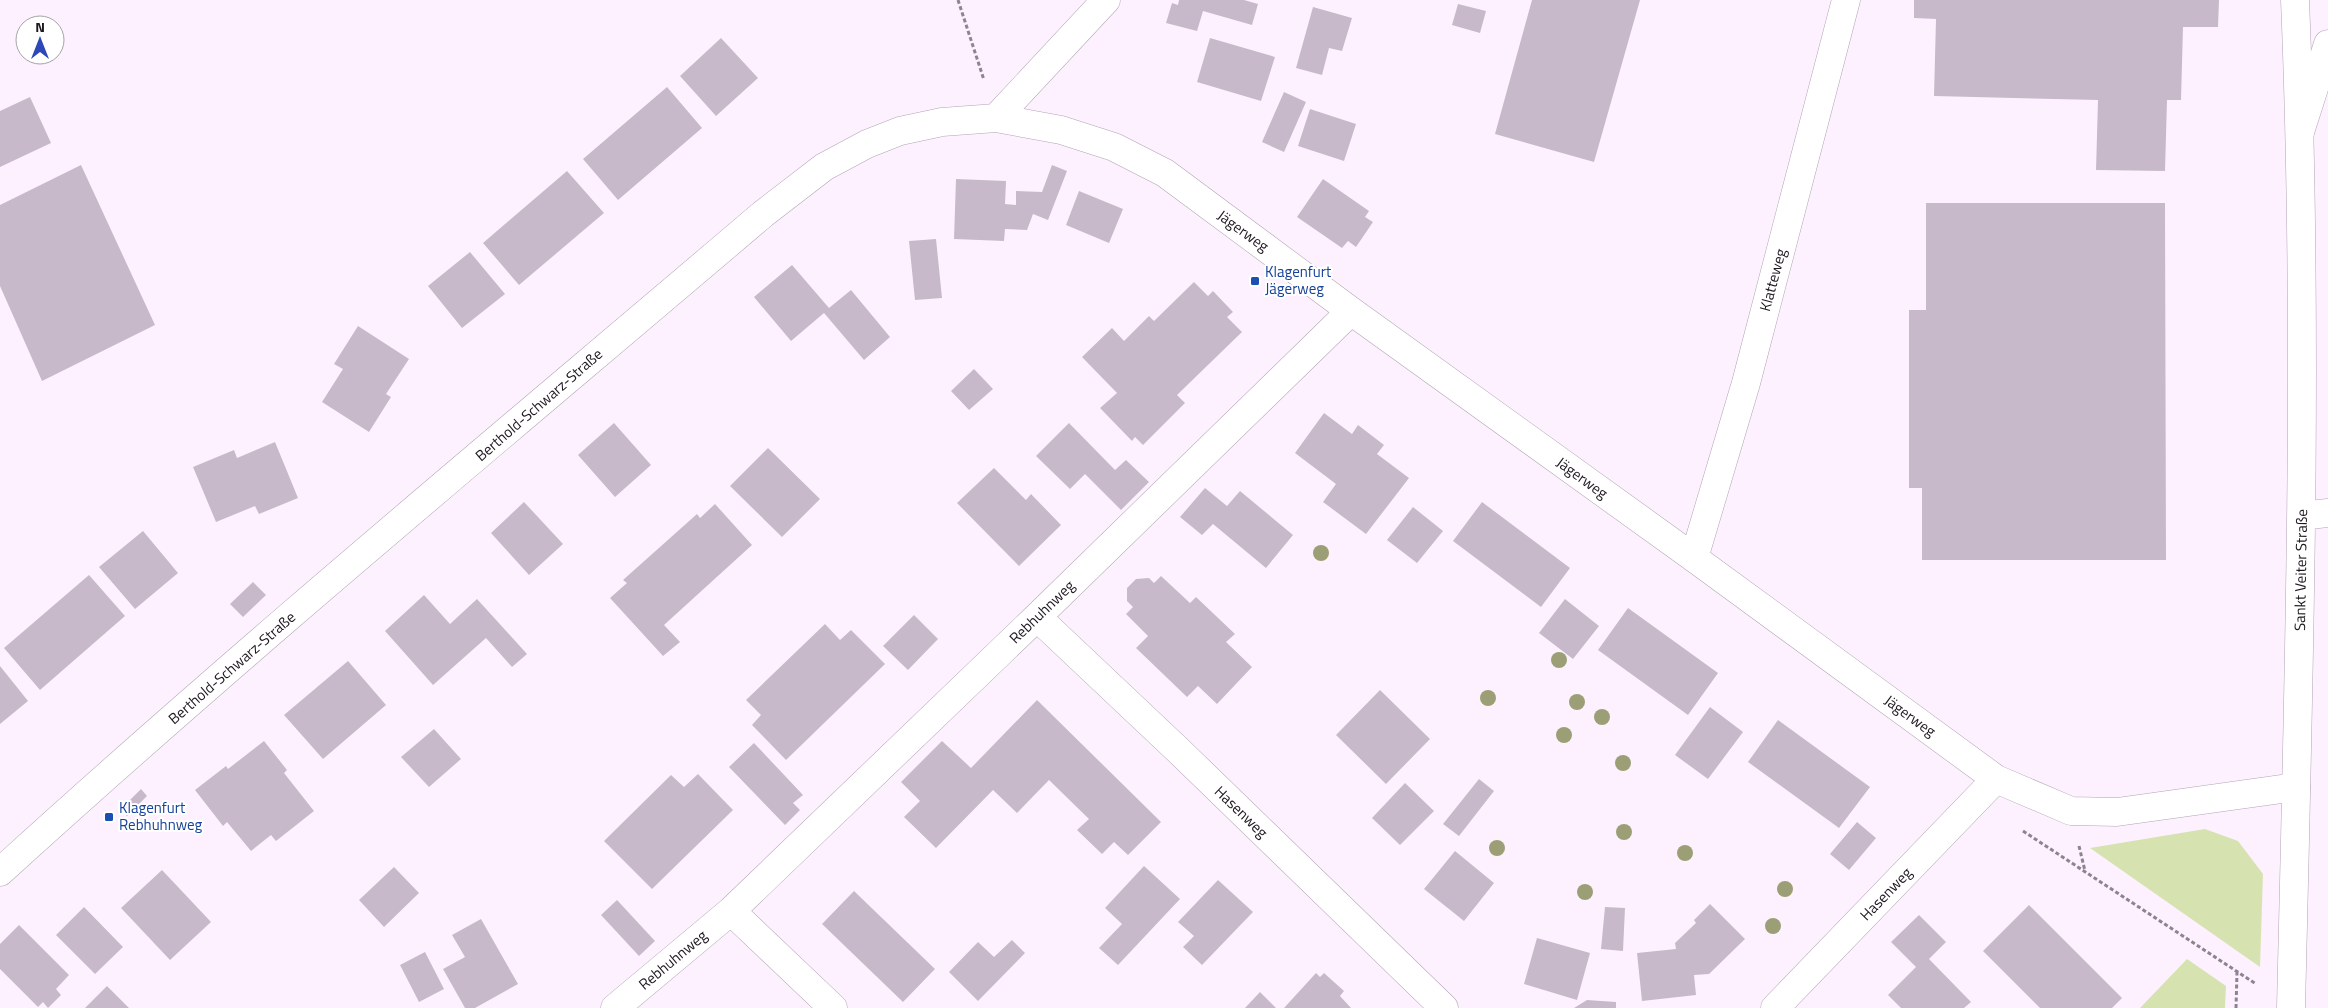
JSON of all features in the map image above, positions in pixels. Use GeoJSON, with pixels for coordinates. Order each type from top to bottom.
{"type":"FeatureCollection","features":[{"type":"Feature","properties":{"kind":"main road"},"geometry":{"type":"LineString","coordinates":[[996,118],[1106,0]]}},
{"type":"Feature","properties":{"kind":"main road","name":"Klatteweg"},"geometry":{"type":"LineString","coordinates":[[1694,558],[1746,383],[1846,0]]}},
{"type":"Feature","properties":{"kind":"main road","name":"Sankt Veiter Straße"},"geometry":{"type":"LineString","coordinates":[[2291,1008],[2296,787],[2315,514],[2295,0]]}},
{"type":"Feature","properties":{"kind":"main road"},"geometry":{"type":"LineString","coordinates":[[2300,132],[2328,44]]}},
{"type":"Feature","properties":{"kind":"main road","name":"Jägerweg"},"geometry":{"type":"LineString","coordinates":[[996,118],[1061,130],[1114,147],[1165,173],[1351,311],[1694,558],[1996,779],[2071,811],[2117,812],[2296,787]]}},
{"type":"Feature","properties":{"kind":"main road","name":"Berthold-Schwarz-Straße"},"geometry":{"type":"LineString","coordinates":[[0,872],[93,787],[308,602],[763,214],[824,167],[867,144],[900,131],[942,122],[996,118]]}},
{"type":"Feature","properties":{"kind":"main road","name":"Rebhuhnweg"},"geometry":{"type":"LineString","coordinates":[[615,1008],[731,910],[1037,618],[1351,311]]}},
{"type":"Feature","properties":{"kind":"main road","name":"Hasenweg"},"geometry":{"type":"LineString","coordinates":[[1037,618],[1179,751],[1444,1008]]}},
{"type":"Feature","properties":{"kind":"main road","name":"Hasenweg"},"geometry":{"type":"LineString","coordinates":[[1775,1008],[1996,779]]}},
{"type":"Feature","properties":{"kind":"main road"},"geometry":{"type":"LineString","coordinates":[[731,910],[833,1008]]}},
{"type":"Feature","properties":{"kind":"path"},"geometry":{"type":"LineString","coordinates":[[958,0],[996,118]]}},
{"type":"Feature","properties":{"kind":"path"},"geometry":{"type":"LineString","coordinates":[[1976,801],[2291,1008]]}},
{"type":"Feature","properties":{"kind":"path"},"geometry":{"type":"LineString","coordinates":[[2236,1008],[2237,971]]}},
{"type":"Feature","properties":{"kind":"green space"},"geometry":{"type":"Polygon","coordinates":[[[2205,829],[2238,841],[2263,874],[2260,967],[2090,848],[2205,829]]]}},
{"type":"Feature","properties":{"kind":"green space"},"geometry":{"type":"Polygon","coordinates":[[[2187,959],[2226,986],[2225,1008],[2140,1008],[2187,959]]]}},
{"type":"Feature","properties":{"kind":"building"},"geometry":{"type":"Polygon","coordinates":[[[1179,0],[1244,0],[1258,4],[1252,25],[1203,11],[1197,31],[1166,23],[1172,3],[1178,5],[1179,0]]]}},
{"type":"Feature","properties":{"kind":"building"},"geometry":{"type":"Polygon","coordinates":[[[1532,0],[1640,0],[1594,162],[1495,134],[1532,0]]]}},
{"type":"Feature","properties":{"kind":"building"},"geometry":{"type":"Polygon","coordinates":[[[1914,0],[2219,0],[2218,27],[2183,27],[2181,100],[2167,100],[2165,171],[2096,170],[2098,100],[1934,96],[1936,19],[1914,18],[1914,0]]]}},
{"type":"Feature","properties":{"kind":"building"},"geometry":{"type":"Polygon","coordinates":[[[1458,4],[1486,11],[1480,33],[1452,25],[1458,4]]]}},
{"type":"Feature","properties":{"kind":"building"},"geometry":{"type":"Polygon","coordinates":[[[1313,7],[1352,18],[1342,51],[1329,48],[1322,75],[1296,68],[1313,7]]]}},
{"type":"Feature","properties":{"kind":"building"},"geometry":{"type":"Polygon","coordinates":[[[721,38],[758,78],[716,116],[680,76],[721,38]]]}},
{"type":"Feature","properties":{"kind":"building"},"geometry":{"type":"Polygon","coordinates":[[[1210,38],[1275,57],[1261,101],[1197,82],[1210,38]]]}},
{"type":"Feature","properties":{"kind":"building"},"geometry":{"type":"Polygon","coordinates":[[[667,87],[702,128],[618,200],[583,159],[667,87]]]}},
{"type":"Feature","properties":{"kind":"building"},"geometry":{"type":"Polygon","coordinates":[[[1284,92],[1306,102],[1284,152],[1262,142],[1284,92]]]}},
{"type":"Feature","properties":{"kind":"building"},"geometry":{"type":"Polygon","coordinates":[[[30,97],[51,143],[0,167],[0,111],[30,97]]]}},
{"type":"Feature","properties":{"kind":"building"},"geometry":{"type":"Polygon","coordinates":[[[1310,109],[1356,124],[1344,161],[1298,146],[1310,109]]]}},
{"type":"Feature","properties":{"kind":"building"},"geometry":{"type":"Polygon","coordinates":[[[81,165],[155,325],[42,381],[0,286],[0,205],[81,165]]]}},
{"type":"Feature","properties":{"kind":"building"},"geometry":{"type":"Polygon","coordinates":[[[1052,165],[1067,171],[1048,220],[1033,214],[1027,230],[1005,229],[1004,241],[954,239],[956,179],[1006,181],[1005,204],[1016,205],[1016,191],[1042,192],[1052,165]]]}},
{"type":"Feature","properties":{"kind":"building"},"geometry":{"type":"Polygon","coordinates":[[[567,171],[604,213],[519,285],[483,243],[567,171]]]}},
{"type":"Feature","properties":{"kind":"building"},"geometry":{"type":"Polygon","coordinates":[[[1323,179],[1369,211],[1365,217],[1373,222],[1356,247],[1348,241],[1342,248],[1297,217],[1323,179]]]}},
{"type":"Feature","properties":{"kind":"building"},"geometry":{"type":"Polygon","coordinates":[[[1079,191],[1123,209],[1109,243],[1066,225],[1079,191]]]}},
{"type":"Feature","properties":{"kind":"building"},"geometry":{"type":"Polygon","coordinates":[[[1926,203],[2165,203],[2166,560],[1922,560],[1922,488],[1909,488],[1909,310],[1926,310],[1926,203]]]}},
{"type":"Feature","properties":{"kind":"building"},"geometry":{"type":"Polygon","coordinates":[[[936,239],[942,298],[915,300],[909,241],[936,239]]]}},
{"type":"Feature","properties":{"kind":"building"},"geometry":{"type":"Polygon","coordinates":[[[470,252],[505,294],[462,328],[428,286],[470,252]]]}},
{"type":"Feature","properties":{"kind":"building"},"geometry":{"type":"Polygon","coordinates":[[[792,265],[829,308],[851,290],[890,337],[864,360],[824,313],[791,341],[754,297],[792,265]]]}},
{"type":"Feature","properties":{"kind":"building"},"geometry":{"type":"Polygon","coordinates":[[[1194,282],[1208,296],[1213,291],[1233,312],[1227,317],[1242,332],[1177,395],[1185,403],[1143,445],[1135,437],[1132,441],[1100,408],[1117,393],[1082,357],[1112,328],[1124,341],[1149,316],[1154,321],[1194,282]]]}},
{"type":"Feature","properties":{"kind":"building"},"geometry":{"type":"Polygon","coordinates":[[[358,326],[409,359],[386,394],[391,397],[369,432],[322,402],[343,369],[334,364],[358,326]]]}},
{"type":"Feature","properties":{"kind":"building"},"geometry":{"type":"Polygon","coordinates":[[[974,369],[993,389],[969,410],[951,391],[974,369]]]}},
{"type":"Feature","properties":{"kind":"building"},"geometry":{"type":"Polygon","coordinates":[[[1324,413],[1352,434],[1358,425],[1384,445],[1377,454],[1409,478],[1366,534],[1323,502],[1336,484],[1295,453],[1324,413]]]}},
{"type":"Feature","properties":{"kind":"building"},"geometry":{"type":"Polygon","coordinates":[[[614,423],[651,465],[615,497],[578,455],[614,423]]]}},
{"type":"Feature","properties":{"kind":"building"},"geometry":{"type":"Polygon","coordinates":[[[1069,423],[1115,470],[1126,460],[1149,482],[1121,510],[1085,474],[1070,489],[1036,456],[1069,423]]]}},
{"type":"Feature","properties":{"kind":"building"},"geometry":{"type":"Polygon","coordinates":[[[275,442],[298,498],[259,514],[255,506],[216,522],[193,467],[234,450],[237,458],[275,442]]]}},
{"type":"Feature","properties":{"kind":"building"},"geometry":{"type":"Polygon","coordinates":[[[768,448],[820,499],[782,537],[730,486],[768,448]]]}},
{"type":"Feature","properties":{"kind":"building"},"geometry":{"type":"Polygon","coordinates":[[[994,468],[1026,500],[1031,494],[1061,525],[1019,566],[957,503],[994,468]]]}},
{"type":"Feature","properties":{"kind":"building"},"geometry":{"type":"Polygon","coordinates":[[[1205,488],[1227,506],[1240,491],[1293,535],[1266,568],[1213,524],[1202,535],[1180,517],[1205,488]]]}},
{"type":"Feature","properties":{"kind":"building"},"geometry":{"type":"Polygon","coordinates":[[[524,502],[563,544],[529,575],[491,533],[524,502]]]}},
{"type":"Feature","properties":{"kind":"building"},"geometry":{"type":"Polygon","coordinates":[[[1482,502],[1570,568],[1541,607],[1453,541],[1482,502]]]}},
{"type":"Feature","properties":{"kind":"building"},"geometry":{"type":"Polygon","coordinates":[[[715,504],[752,545],[664,625],[680,642],[663,656],[610,598],[627,583],[623,580],[697,514],[700,518],[715,504]]]}},
{"type":"Feature","properties":{"kind":"building"},"geometry":{"type":"Polygon","coordinates":[[[1413,507],[1443,531],[1417,563],[1387,540],[1413,507]]]}},
{"type":"Feature","properties":{"kind":"building"},"geometry":{"type":"Polygon","coordinates":[[[143,531],[178,573],[135,609],[99,567],[143,531]]]}},
{"type":"Feature","properties":{"kind":"building"},"geometry":{"type":"Polygon","coordinates":[[[89,575],[125,616],[40,690],[4,648],[89,575]]]}},
{"type":"Feature","properties":{"kind":"building"},"geometry":{"type":"Polygon","coordinates":[[[1161,576],[1190,603],[1196,597],[1235,634],[1226,642],[1252,667],[1217,704],[1198,686],[1187,697],[1136,648],[1148,636],[1126,614],[1133,607],[1127,601],[1127,588],[1136,579],[1149,578],[1154,583],[1161,576]]]}},
{"type":"Feature","properties":{"kind":"building"},"geometry":{"type":"Polygon","coordinates":[[[253,582],[266,595],[243,617],[230,604],[253,582]]]}},
{"type":"Feature","properties":{"kind":"building"},"geometry":{"type":"Polygon","coordinates":[[[424,595],[450,624],[477,599],[527,654],[512,667],[486,638],[433,685],[385,631],[424,595]]]}},
{"type":"Feature","properties":{"kind":"building"},"geometry":{"type":"Polygon","coordinates":[[[1565,599],[1599,626],[1573,659],[1539,633],[1565,599]]]}},
{"type":"Feature","properties":{"kind":"building"},"geometry":{"type":"Polygon","coordinates":[[[1628,608],[1718,673],[1688,715],[1598,650],[1628,608]]]}},
{"type":"Feature","properties":{"kind":"building"},"geometry":{"type":"Polygon","coordinates":[[[914,615],[938,639],[908,670],[883,646],[914,615]]]}},
{"type":"Feature","properties":{"kind":"building"},"geometry":{"type":"Polygon","coordinates":[[[825,624],[840,640],[851,630],[885,664],[786,760],[752,725],[761,715],[746,700],[825,624]]]}},
{"type":"Feature","properties":{"kind":"building"},"geometry":{"type":"Polygon","coordinates":[[[348,661],[386,705],[323,759],[284,715],[348,661]]]}},
{"type":"Feature","properties":{"kind":"building"},"geometry":{"type":"Polygon","coordinates":[[[0,666],[28,701],[0,724],[0,666]]]}},
{"type":"Feature","properties":{"kind":"building"},"geometry":{"type":"Polygon","coordinates":[[[1380,690],[1430,739],[1386,784],[1336,735],[1380,690]]]}},
{"type":"Feature","properties":{"kind":"building"},"geometry":{"type":"Polygon","coordinates":[[[1037,700],[1161,822],[1128,855],[1114,842],[1102,854],[1077,830],[1089,819],[1049,780],[1017,813],[993,790],[936,848],[904,817],[920,801],[901,782],[942,741],[971,768],[1037,700]]]}},
{"type":"Feature","properties":{"kind":"building"},"geometry":{"type":"Polygon","coordinates":[[[1710,707],[1743,732],[1708,779],[1675,755],[1710,707]]]}},
{"type":"Feature","properties":{"kind":"building"},"geometry":{"type":"Polygon","coordinates":[[[1778,720],[1870,787],[1839,828],[1748,762],[1778,720]]]}},
{"type":"Feature","properties":{"kind":"building"},"geometry":{"type":"Polygon","coordinates":[[[434,729],[461,759],[429,787],[401,757],[434,729]]]}},
{"type":"Feature","properties":{"kind":"building"},"geometry":{"type":"Polygon","coordinates":[[[264,741],[287,770],[284,773],[314,811],[276,841],[271,835],[251,851],[227,822],[223,826],[195,790],[226,766],[228,769],[264,741]]]}},
{"type":"Feature","properties":{"kind":"building"},"geometry":{"type":"Polygon","coordinates":[[[754,743],[803,795],[793,803],[800,810],[785,825],[729,767],[754,743]]]}},
{"type":"Feature","properties":{"kind":"building"},"geometry":{"type":"Polygon","coordinates":[[[698,774],[733,810],[652,889],[604,841],[671,775],[684,787],[698,774]]]}},
{"type":"Feature","properties":{"kind":"building"},"geometry":{"type":"Polygon","coordinates":[[[1479,779],[1494,791],[1459,836],[1443,824],[1479,779]]]}},
{"type":"Feature","properties":{"kind":"building"},"geometry":{"type":"Polygon","coordinates":[[[1405,783],[1434,811],[1400,845],[1372,818],[1405,783]]]}},
{"type":"Feature","properties":{"kind":"building"},"geometry":{"type":"Polygon","coordinates":[[[141,789],[147,796],[127,816],[120,810],[141,789]]]}},
{"type":"Feature","properties":{"kind":"building"},"geometry":{"type":"Polygon","coordinates":[[[1857,822],[1876,838],[1849,870],[1830,854],[1857,822]]]}},
{"type":"Feature","properties":{"kind":"building"},"geometry":{"type":"Polygon","coordinates":[[[1455,851],[1494,883],[1464,921],[1424,889],[1455,851]]]}},
{"type":"Feature","properties":{"kind":"building"},"geometry":{"type":"Polygon","coordinates":[[[1144,866],[1180,899],[1118,965],[1099,948],[1122,924],[1105,908],[1144,866]]]}},
{"type":"Feature","properties":{"kind":"building"},"geometry":{"type":"Polygon","coordinates":[[[394,867],[419,893],[384,927],[359,900],[394,867]]]}},
{"type":"Feature","properties":{"kind":"building"},"geometry":{"type":"Polygon","coordinates":[[[162,870],[211,922],[170,960],[121,908],[162,870]]]}},
{"type":"Feature","properties":{"kind":"building"},"geometry":{"type":"Polygon","coordinates":[[[1218,880],[1253,912],[1202,965],[1183,947],[1194,936],[1178,922],[1218,880]]]}},
{"type":"Feature","properties":{"kind":"building"},"geometry":{"type":"Polygon","coordinates":[[[854,891],[935,969],[903,1002],[822,924],[854,891]]]}},
{"type":"Feature","properties":{"kind":"building"},"geometry":{"type":"Polygon","coordinates":[[[617,900],[655,941],[639,956],[601,915],[617,900]]]}},
{"type":"Feature","properties":{"kind":"building"},"geometry":{"type":"Polygon","coordinates":[[[1710,904],[1745,939],[1709,974],[1694,975],[1696,995],[1642,1001],[1637,953],[1676,949],[1675,943],[1696,923],[1694,920],[1710,904]]]}},
{"type":"Feature","properties":{"kind":"building"},"geometry":{"type":"Polygon","coordinates":[[[2029,905],[2122,998],[2112,1008],[2040,1008],[1983,951],[2029,905]]]}},
{"type":"Feature","properties":{"kind":"building"},"geometry":{"type":"Polygon","coordinates":[[[84,907],[123,947],[95,974],[56,935],[84,907]]]}},
{"type":"Feature","properties":{"kind":"building"},"geometry":{"type":"Polygon","coordinates":[[[1605,907],[1625,908],[1623,951],[1601,949],[1605,907]]]}},
{"type":"Feature","properties":{"kind":"building"},"geometry":{"type":"Polygon","coordinates":[[[1919,915],[1946,942],[1929,959],[1971,1002],[1964,1008],[1901,1008],[1888,995],[1916,967],[1891,942],[1919,915]]]}},
{"type":"Feature","properties":{"kind":"building"},"geometry":{"type":"Polygon","coordinates":[[[481,919],[518,984],[475,1008],[465,1008],[443,969],[465,957],[452,935],[481,919]]]}},
{"type":"Feature","properties":{"kind":"building"},"geometry":{"type":"Polygon","coordinates":[[[19,925],[69,975],[56,989],[61,995],[48,1008],[43,1002],[38,1007],[0,969],[0,944],[19,925]]]}},
{"type":"Feature","properties":{"kind":"building"},"geometry":{"type":"Polygon","coordinates":[[[1537,938],[1590,953],[1577,1000],[1524,984],[1537,938]]]}},
{"type":"Feature","properties":{"kind":"building"},"geometry":{"type":"Polygon","coordinates":[[[1012,940],[1025,953],[978,1001],[949,972],[978,942],[994,957],[1012,940]]]}},
{"type":"Feature","properties":{"kind":"building"},"geometry":{"type":"Polygon","coordinates":[[[425,952],[444,989],[419,1002],[400,965],[425,952]]]}},
{"type":"Feature","properties":{"kind":"building"},"geometry":{"type":"Polygon","coordinates":[[[1316,973],[1320,977],[1324,973],[1344,991],[1340,996],[1351,1008],[1284,1008],[1316,973]]]}},
{"type":"Feature","properties":{"kind":"building"},"geometry":{"type":"Polygon","coordinates":[[[107,986],[129,1008],[85,1008],[107,986]]]}},
{"type":"Feature","properties":{"kind":"building"},"geometry":{"type":"Polygon","coordinates":[[[1260,992],[1276,1008],[1245,1008],[1260,992]]]}},
{"type":"Feature","properties":{"kind":"building"},"geometry":{"type":"Polygon","coordinates":[[[1587,1000],[1616,1002],[1616,1008],[1574,1008],[1587,1000]]]}},
{"type":"Feature","properties":{"kind":"place","name":"Klagenfurt Jägerweg"},"geometry":{"type":"Point","coordinates":[1255,281]}},
{"type":"Feature","properties":{"kind":"place","name":"Klagenfurt Rebhuhnweg"},"geometry":{"type":"Point","coordinates":[109,817]}}]}
